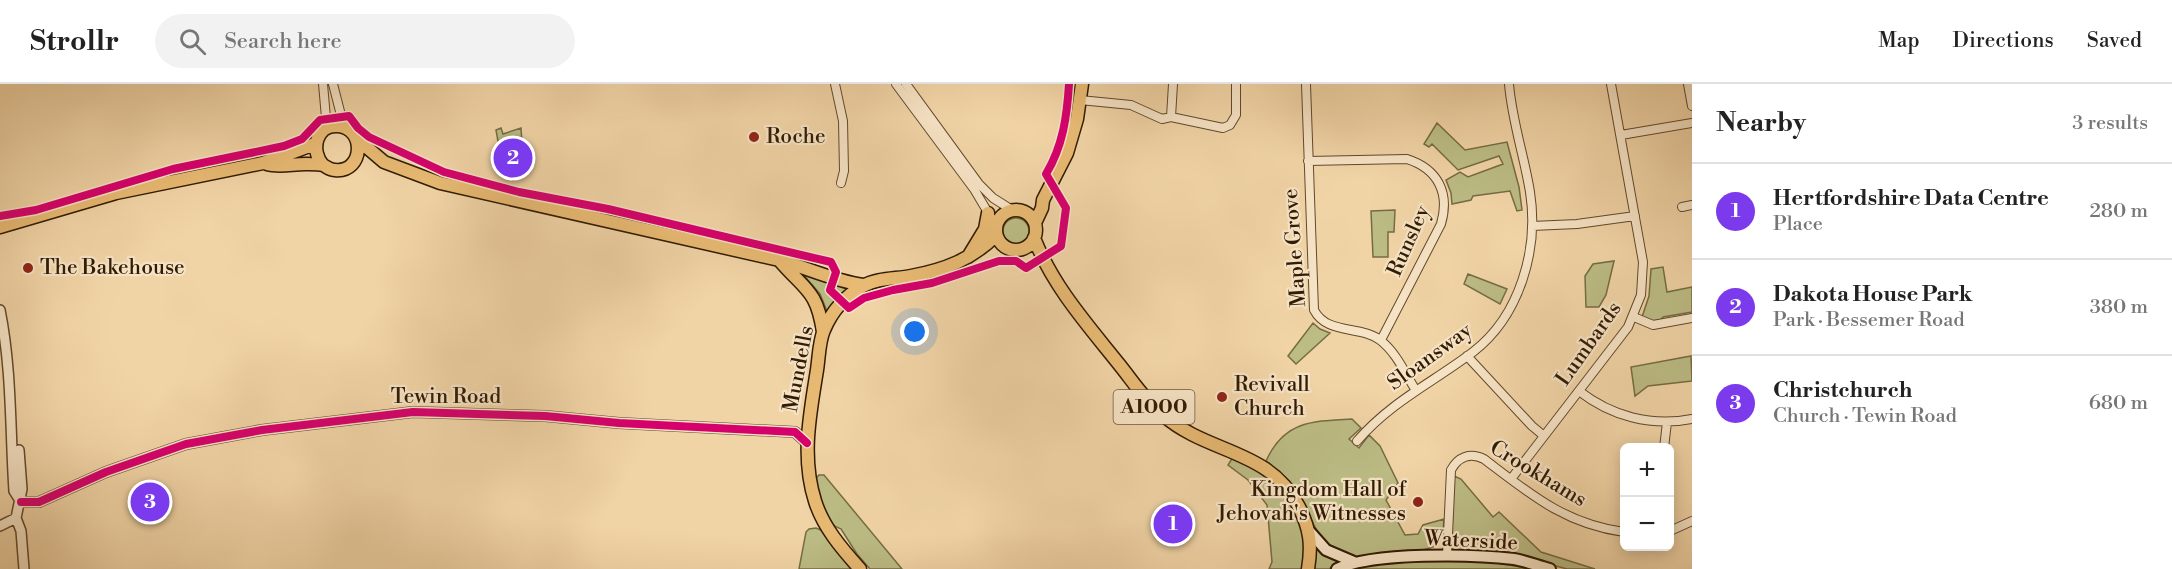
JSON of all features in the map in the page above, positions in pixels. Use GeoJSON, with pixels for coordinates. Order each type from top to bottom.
{"type":"FeatureCollection","features":[{"type":"Feature","properties":{"kind":"main road","name":"A1000"},"geometry":{"type":"LineString","coordinates":[[1082,84],[1067,153],[1043,200],[1035,223],[1037,228],[1034,238],[1042,260],[1062,293],[1156,408],[1172,423],[1190,434],[1263,466],[1290,490],[1310,532],[1308,569]]}},
{"type":"Feature","properties":{"kind":"main road"},"geometry":{"type":"LineString","coordinates":[[323,165],[317,158],[315,144],[319,135],[327,129],[339,126],[352,132],[384,162]]}},
{"type":"Feature","properties":{"kind":"main road"},"geometry":{"type":"LineString","coordinates":[[262,163],[273,166],[323,165],[338,170],[345,169],[355,161],[359,149],[357,139]]}},
{"type":"Feature","properties":{"kind":"main road"},"geometry":{"type":"LineString","coordinates":[[0,227],[116,193],[262,163],[315,144]]}},
{"type":"Feature","properties":{"kind":"main road"},"geometry":{"type":"LineString","coordinates":[[355,161],[384,162],[440,183],[802,266],[839,280],[863,285]]}},
{"type":"Feature","properties":{"kind":"main road"},"geometry":{"type":"LineString","coordinates":[[1034,238],[1030,246],[1014,251],[1004,247],[996,231],[1001,215],[1043,200]]}},
{"type":"Feature","properties":{"kind":"main road"},"geometry":{"type":"LineString","coordinates":[[1016,210],[1028,214],[1035,223]]}},
{"type":"Feature","properties":{"kind":"main road"},"geometry":{"type":"LineString","coordinates":[[968,258],[985,229],[988,213]]}},
{"type":"Feature","properties":{"kind":"main road","name":"Mundells"},"geometry":{"type":"LineString","coordinates":[[859,569],[829,531],[819,511],[809,472],[808,421],[823,332],[840,303],[863,285],[932,271],[968,258],[979,252],[996,231]]}},
{"type":"Feature","properties":{"kind":"main road"},"geometry":{"type":"LineString","coordinates":[[779,261],[814,297],[823,332]]}},
{"type":"Feature","properties":{"kind":"main road","name":"Waterside"},"geometry":{"type":"LineString","coordinates":[[1310,532],[1326,550],[1354,562]]}},
{"type":"Feature","properties":{"kind":"main road","name":"Waterside"},"geometry":{"type":"LineString","coordinates":[[1337,569],[1354,562],[1447,556],[1514,560],[1550,569]]}},
{"type":"Feature","properties":{"kind":"street"},"geometry":{"type":"LineString","coordinates":[[323,84],[327,129]]}},
{"type":"Feature","properties":{"kind":"street"},"geometry":{"type":"LineString","coordinates":[[333,84],[344,127]]}},
{"type":"Feature","properties":{"kind":"street"},"geometry":{"type":"LineString","coordinates":[[835,84],[843,121],[844,171],[842,183]]}},
{"type":"Feature","properties":{"kind":"street"},"geometry":{"type":"LineString","coordinates":[[896,84],[974,189],[996,231]]}},
{"type":"Feature","properties":{"kind":"street"},"geometry":{"type":"LineString","coordinates":[[906,84],[979,184],[993,198],[1016,210]]}},
{"type":"Feature","properties":{"kind":"street"},"geometry":{"type":"LineString","coordinates":[[1171,117],[1173,84]]}},
{"type":"Feature","properties":{"kind":"street"},"geometry":{"type":"LineString","coordinates":[[1080,100],[1131,105],[1162,119],[1171,117],[1223,128],[1230,125],[1236,115],[1236,84]]}},
{"type":"Feature","properties":{"kind":"street","name":"Maple Grove"},"geometry":{"type":"LineString","coordinates":[[1306,84],[1314,309],[1324,322],[1381,340]]}},
{"type":"Feature","properties":{"kind":"street","name":"Sloansway"},"geometry":{"type":"LineString","coordinates":[[1357,441],[1381,415],[1467,356],[1486,340],[1509,310],[1527,266],[1532,226],[1530,193],[1513,118],[1509,84]]}},
{"type":"Feature","properties":{"kind":"street","name":"Lumbards"},"geometry":{"type":"LineString","coordinates":[[1511,480],[1634,317],[1641,295],[1644,272],[1611,84]]}},
{"type":"Feature","properties":{"kind":"street"},"geometry":{"type":"LineString","coordinates":[[1688,84],[1692,106]]}},
{"type":"Feature","properties":{"kind":"street"},"geometry":{"type":"LineString","coordinates":[[1621,135],[1692,123]]}},
{"type":"Feature","properties":{"kind":"street","name":"Runsley"},"geometry":{"type":"LineString","coordinates":[[1308,161],[1407,159],[1417,162],[1431,172],[1443,192],[1445,206],[1441,224],[1381,340]]}},
{"type":"Feature","properties":{"kind":"street"},"geometry":{"type":"LineString","coordinates":[[1682,207],[1692,205]]}},
{"type":"Feature","properties":{"kind":"street"},"geometry":{"type":"LineString","coordinates":[[1532,226],[1577,224],[1635,216]]}},
{"type":"Feature","properties":{"kind":"street"},"geometry":{"type":"LineString","coordinates":[[0,310],[7,342],[14,491],[21,501],[16,518],[21,531],[24,569]]}},
{"type":"Feature","properties":{"kind":"street"},"geometry":{"type":"LineString","coordinates":[[1634,317],[1653,325],[1692,318]]}},
{"type":"Feature","properties":{"kind":"street"},"geometry":{"type":"LineString","coordinates":[[1381,340],[1393,352],[1415,390]]}},
{"type":"Feature","properties":{"kind":"street"},"geometry":{"type":"LineString","coordinates":[[1467,356],[1544,436]]}},
{"type":"Feature","properties":{"kind":"street"},"geometry":{"type":"LineString","coordinates":[[1579,391],[1596,404],[1623,416],[1666,422],[1692,419]]}},
{"type":"Feature","properties":{"kind":"street","name":"Tewin Road"},"geometry":{"type":"LineString","coordinates":[[21,501],[39,502],[106,472],[186,444],[262,430],[413,412],[546,416],[619,423],[795,432]]}},
{"type":"Feature","properties":{"kind":"street"},"geometry":{"type":"LineString","coordinates":[[807,443],[795,432],[808,421]]}},
{"type":"Feature","properties":{"kind":"street"},"geometry":{"type":"LineString","coordinates":[[1664,443],[1666,422]]}},
{"type":"Feature","properties":{"kind":"street","name":"Crookhams"},"geometry":{"type":"LineString","coordinates":[[1447,556],[1451,470],[1456,462],[1464,457],[1479,457],[1566,516],[1594,526],[1620,531]]}},
{"type":"Feature","properties":{"kind":"street"},"geometry":{"type":"LineString","coordinates":[[0,526],[16,518]]}},
{"type":"Feature","properties":{"kind":"street"},"geometry":{"type":"LineString","coordinates":[[1674,529],[1692,521]]}},
{"type":"Feature","properties":{"kind":"green space"},"geometry":{"type":"Polygon","coordinates":[[[1437,123],[1465,150],[1507,142],[1519,187],[1522,210],[1517,211],[1510,191],[1473,196],[1471,200],[1452,204],[1446,180],[1460,172],[1468,177],[1503,164],[1499,156],[1458,170],[1432,144],[1429,147],[1424,144],[1437,123]]]}},
{"type":"Feature","properties":{"kind":"green space"},"geometry":{"type":"Polygon","coordinates":[[[501,128],[503,134],[521,128],[524,174],[513,180],[506,169],[500,150],[496,130],[501,128]]]}},
{"type":"Feature","properties":{"kind":"green space"},"geometry":{"type":"Polygon","coordinates":[[[1395,210],[1394,232],[1388,232],[1388,257],[1373,257],[1371,211],[1395,210]]]}},
{"type":"Feature","properties":{"kind":"green space"},"geometry":{"type":"Polygon","coordinates":[[[1016,218],[1025,222],[1029,231],[1025,240],[1016,244],[1007,240],[1003,231],[1007,222],[1016,218]]]}},
{"type":"Feature","properties":{"kind":"green space"},"geometry":{"type":"Polygon","coordinates":[[[1614,261],[1606,295],[1599,307],[1586,307],[1585,276],[1593,264],[1614,261]]]}},
{"type":"Feature","properties":{"kind":"green space"},"geometry":{"type":"Polygon","coordinates":[[[1663,267],[1667,292],[1692,287],[1692,312],[1663,317],[1659,322],[1652,323],[1642,317],[1649,296],[1651,269],[1663,267]]]}},
{"type":"Feature","properties":{"kind":"green space"},"geometry":{"type":"Polygon","coordinates":[[[800,271],[825,282],[849,288],[827,311],[820,294],[800,271]]]}},
{"type":"Feature","properties":{"kind":"green space"},"geometry":{"type":"Polygon","coordinates":[[[1468,274],[1507,289],[1500,304],[1464,284],[1468,274]]]}},
{"type":"Feature","properties":{"kind":"green space"},"geometry":{"type":"Polygon","coordinates":[[[1313,323],[1330,333],[1296,364],[1288,356],[1313,323]]]}},
{"type":"Feature","properties":{"kind":"green space"},"geometry":{"type":"Polygon","coordinates":[[[1691,356],[1692,381],[1648,386],[1635,396],[1631,367],[1691,356]]]}},
{"type":"Feature","properties":{"kind":"green space"},"geometry":{"type":"Polygon","coordinates":[[[1352,419],[1361,428],[1349,439],[1359,448],[1369,435],[1380,446],[1398,483],[1386,500],[1405,535],[1418,534],[1423,525],[1444,519],[1443,534],[1437,545],[1417,551],[1363,557],[1349,557],[1336,552],[1323,540],[1294,488],[1266,461],[1281,438],[1301,426],[1324,421],[1352,419]]]}},
{"type":"Feature","properties":{"kind":"green space"},"geometry":{"type":"Polygon","coordinates":[[[1233,457],[1265,475],[1290,501],[1303,528],[1304,569],[1269,569],[1272,562],[1267,505],[1248,480],[1228,465],[1233,457]]]}},
{"type":"Feature","properties":{"kind":"green space"},"geometry":{"type":"Polygon","coordinates":[[[819,475],[824,475],[902,569],[870,569],[841,529],[835,526],[826,515],[815,479],[819,475]]]}},
{"type":"Feature","properties":{"kind":"green space"},"geometry":{"type":"Polygon","coordinates":[[[1454,476],[1461,479],[1493,517],[1499,512],[1541,552],[1595,569],[1567,569],[1530,559],[1458,546],[1452,531],[1454,476]]]}},
{"type":"Feature","properties":{"kind":"green space"},"geometry":{"type":"Polygon","coordinates":[[[816,528],[823,531],[851,569],[799,569],[806,532],[816,528]]]}},
{"type":"Feature","properties":{"kind":"green space"},"geometry":{"type":"Polygon","coordinates":[[[1317,547],[1337,563],[1329,569],[1314,569],[1315,548],[1317,547]]]}},
{"type":"Feature","properties":{"kind":"green space"},"geometry":{"type":"Polygon","coordinates":[[[1430,560],[1490,562],[1533,569],[1344,569],[1374,564],[1430,560]]]}},
{"type":"Feature","properties":{"kind":"cycle path"},"geometry":{"type":"LineString","coordinates":[[0,216],[36,210],[173,169],[284,146],[302,139],[320,120],[349,116],[369,137],[444,172],[519,192],[608,209],[831,262],[836,272],[830,290],[849,308],[864,298],[932,283],[999,261],[1016,261],[1026,268],[1061,246],[1066,208],[1046,174],[1063,130],[1069,84]]}},
{"type":"Feature","properties":{"kind":"cycle path"},"geometry":{"type":"LineString","coordinates":[[21,502],[39,502],[106,472],[186,444],[262,430],[413,412],[545,416],[619,423],[795,432],[807,443]]}},
{"type":"Feature","properties":{"kind":"place","name":"Roche"},"geometry":{"type":"Point","coordinates":[754,137]}},
{"type":"Feature","properties":{"kind":"place","name":"Dakota House Park"},"geometry":{"type":"Point","coordinates":[513,158]}},
{"type":"Feature","properties":{"kind":"place","name":"The Bakehouse"},"geometry":{"type":"Point","coordinates":[28,268]}},
{"type":"Feature","properties":{"kind":"place","name":"Revivall Church"},"geometry":{"type":"Point","coordinates":[1222,397]}},
{"type":"Feature","properties":{"kind":"place","name":"Christchurch"},"geometry":{"type":"Point","coordinates":[150,502]}},
{"type":"Feature","properties":{"kind":"place","name":"Kingdom Hall of Jehovah's Witnesses"},"geometry":{"type":"Point","coordinates":[1418,502]}},
{"type":"Feature","properties":{"kind":"place","name":"Hertfordshire Data Centre"},"geometry":{"type":"Point","coordinates":[1173,524]}}]}
